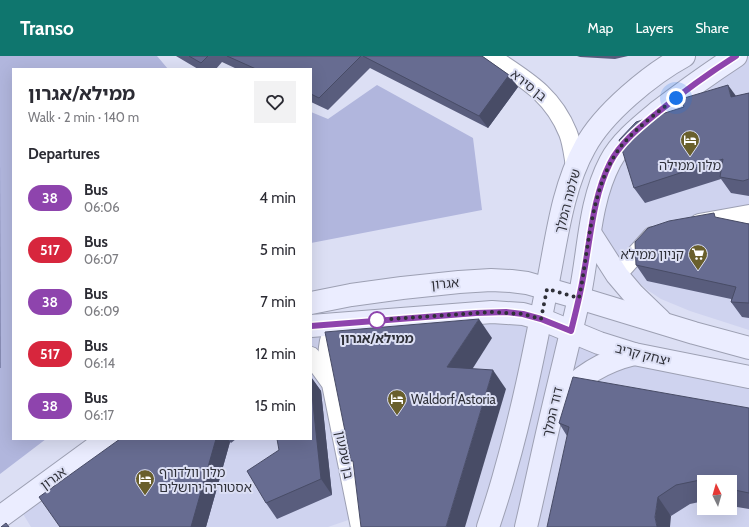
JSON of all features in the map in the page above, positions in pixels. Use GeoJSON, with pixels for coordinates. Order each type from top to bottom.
{"type":"FeatureCollection","features":[{"type":"Feature","properties":{"kind":"street","name":"שלמה המלך"},"geometry":{"type":"LineString","coordinates":[[541,319],[565,200],[576,166],[585,147],[595,131],[609,114],[658,73],[684,56]]}},
{"type":"Feature","properties":{"kind":"street"},"geometry":{"type":"LineString","coordinates":[[736,56],[676,98],[646,122],[620,148],[610,162],[600,186],[594,209],[579,298],[749,348]]}},
{"type":"Feature","properties":{"kind":"street","name":"בן סירא"},"geometry":{"type":"LineString","coordinates":[[492,57],[546,96],[560,115],[568,133],[576,166]]}},
{"type":"Feature","properties":{"kind":"street"},"geometry":{"type":"LineString","coordinates":[[617,275],[656,231],[749,214]]}},
{"type":"Feature","properties":{"kind":"street"},"geometry":{"type":"LineString","coordinates":[[590,233],[617,275],[634,295],[664,323]]}},
{"type":"Feature","properties":{"kind":"street","name":"אגרון"},"geometry":{"type":"LineString","coordinates":[[312,303],[351,295],[388,290],[491,280],[511,281],[579,298]]}},
{"type":"Feature","properties":{"kind":"street","name":"דוד המלך"},"geometry":{"type":"LineString","coordinates":[[526,527],[579,298]]}},
{"type":"Feature","properties":{"kind":"street"},"geometry":{"type":"LineString","coordinates":[[312,326],[492,312],[523,314],[541,319],[526,391],[505,473],[488,527]]}},
{"type":"Feature","properties":{"kind":"street","name":"יצחק קריב"},"geometry":{"type":"LineString","coordinates":[[541,319],[599,343],[634,354],[749,377]]}},
{"type":"Feature","properties":{"kind":"street","name":"בן שמעון"},"geometry":{"type":"LineString","coordinates":[[337,323],[330,335],[328,345],[331,384],[358,522]]}},
{"type":"Feature","properties":{"kind":"street"},"geometry":{"type":"LineString","coordinates":[[552,412],[568,390],[579,380],[598,368],[634,354]]}},
{"type":"Feature","properties":{"kind":"street","name":"בן שמעון"},"geometry":{"type":"LineString","coordinates":[[312,357],[331,384]]}},
{"type":"Feature","properties":{"kind":"street","name":"אגרון"},"geometry":{"type":"LineString","coordinates":[[0,516],[105,440]]}},
{"type":"Feature","properties":{"kind":"shaded area"},"geometry":{"type":"Polygon","coordinates":[[[0,56],[157,56],[167,68],[12,68],[12,440],[45,440],[0,474],[0,56]]]}},
{"type":"Feature","properties":{"kind":"shaded area"},"geometry":{"type":"Polygon","coordinates":[[[736,56],[749,56],[749,330],[690,311],[661,299],[646,289],[623,268],[607,249],[594,209],[610,162],[736,56]]]}},
{"type":"Feature","properties":{"kind":"shaded area"},"geometry":{"type":"Polygon","coordinates":[[[377,85],[473,138],[482,210],[312,243],[312,112],[328,119],[377,85]]]}},
{"type":"Feature","properties":{"kind":"shaded area"},"geometry":{"type":"Polygon","coordinates":[[[0,161],[1,368],[0,368],[0,161]]]}},
{"type":"Feature","properties":{"kind":"shaded area"},"geometry":{"type":"Polygon","coordinates":[[[492,312],[749,378],[749,527],[360,527],[357,517],[328,527],[31,527],[17,504],[106,440],[312,440],[312,326],[492,312]]]}},
{"type":"Feature","properties":{"kind":"building"},"geometry":{"type":"Polygon","coordinates":[[[189,56],[208,56],[201,63],[189,56]]]}},
{"type":"Feature","properties":{"kind":"building"},"geometry":{"type":"Polygon","coordinates":[[[227,56],[361,56],[319,98],[312,94],[312,68],[254,68],[227,56]]]}},
{"type":"Feature","properties":{"kind":"building"},"geometry":{"type":"Polygon","coordinates":[[[363,56],[482,56],[509,75],[479,116],[363,56]]]}},
{"type":"Feature","properties":{"kind":"building","name":"מלון ממילה"},"geometry":{"type":"Polygon","coordinates":[[[728,85],[731,97],[749,93],[749,179],[743,181],[720,177],[723,159],[634,188],[619,140],[636,122],[684,107],[681,99],[728,85]]]}},
{"type":"Feature","properties":{"kind":"building","name":"קניון ממילא"},"geometry":{"type":"Polygon","coordinates":[[[714,213],[715,217],[749,224],[749,303],[731,302],[736,287],[636,265],[635,242],[648,228],[669,221],[714,213]]]}},
{"type":"Feature","properties":{"kind":"building"},"geometry":{"type":"Polygon","coordinates":[[[479,319],[447,367],[493,370],[446,527],[361,527],[353,461],[351,461],[325,332],[479,319]]]}},
{"type":"Feature","properties":{"kind":"building"},"geometry":{"type":"Polygon","coordinates":[[[573,377],[749,408],[749,493],[737,490],[737,475],[697,475],[697,481],[676,485],[658,497],[655,517],[657,527],[547,527],[569,427],[559,423],[573,377]]]}},
{"type":"Feature","properties":{"kind":"building"},"geometry":{"type":"Polygon","coordinates":[[[312,394],[321,479],[266,503],[247,471],[279,450],[277,440],[312,440],[312,394]]]}},
{"type":"Feature","properties":{"kind":"building","name":"מלון וולדורף אסטוריה ירושלים"},"geometry":{"type":"Polygon","coordinates":[[[119,440],[216,440],[191,527],[60,527],[39,497],[119,440]]]}},
{"type":"Feature","properties":{"kind":"building"},"geometry":{"type":"Polygon","coordinates":[[[6,523],[9,527],[1,527],[6,523]]]}},
{"type":"Feature","properties":{"kind":"bus line","name":"38"},"geometry":{"type":"LineString","coordinates":[[312,326],[506,312],[523,314],[541,319],[571,331],[584,272],[595,203],[610,162],[620,148],[646,122],[676,98],[736,56]]}},
{"type":"Feature","properties":{"kind":"place","name":"מלון ממילה"},"geometry":{"type":"Point","coordinates":[690,157]}},
{"type":"Feature","properties":{"kind":"place","name":"קניון ממילא"},"geometry":{"type":"Point","coordinates":[698,271]}},
{"type":"Feature","properties":{"kind":"place","name":"ממילא/אגרון"},"geometry":{"type":"Point","coordinates":[377,320]}},
{"type":"Feature","properties":{"kind":"place","name":"Waldorf Astoria"},"geometry":{"type":"Point","coordinates":[397,416]}},
{"type":"Feature","properties":{"kind":"place","name":"מלון וולדורף אסטוריה ירושלים"},"geometry":{"type":"Point","coordinates":[145,496]}},
{"type":"Feature","properties":{"kind":"route"},"geometry":{"type":"LineString","coordinates":[[377,320],[492,312],[523,314],[541,319],[547,289],[579,298],[595,203],[610,162],[632,135],[676,98]]}}]}
